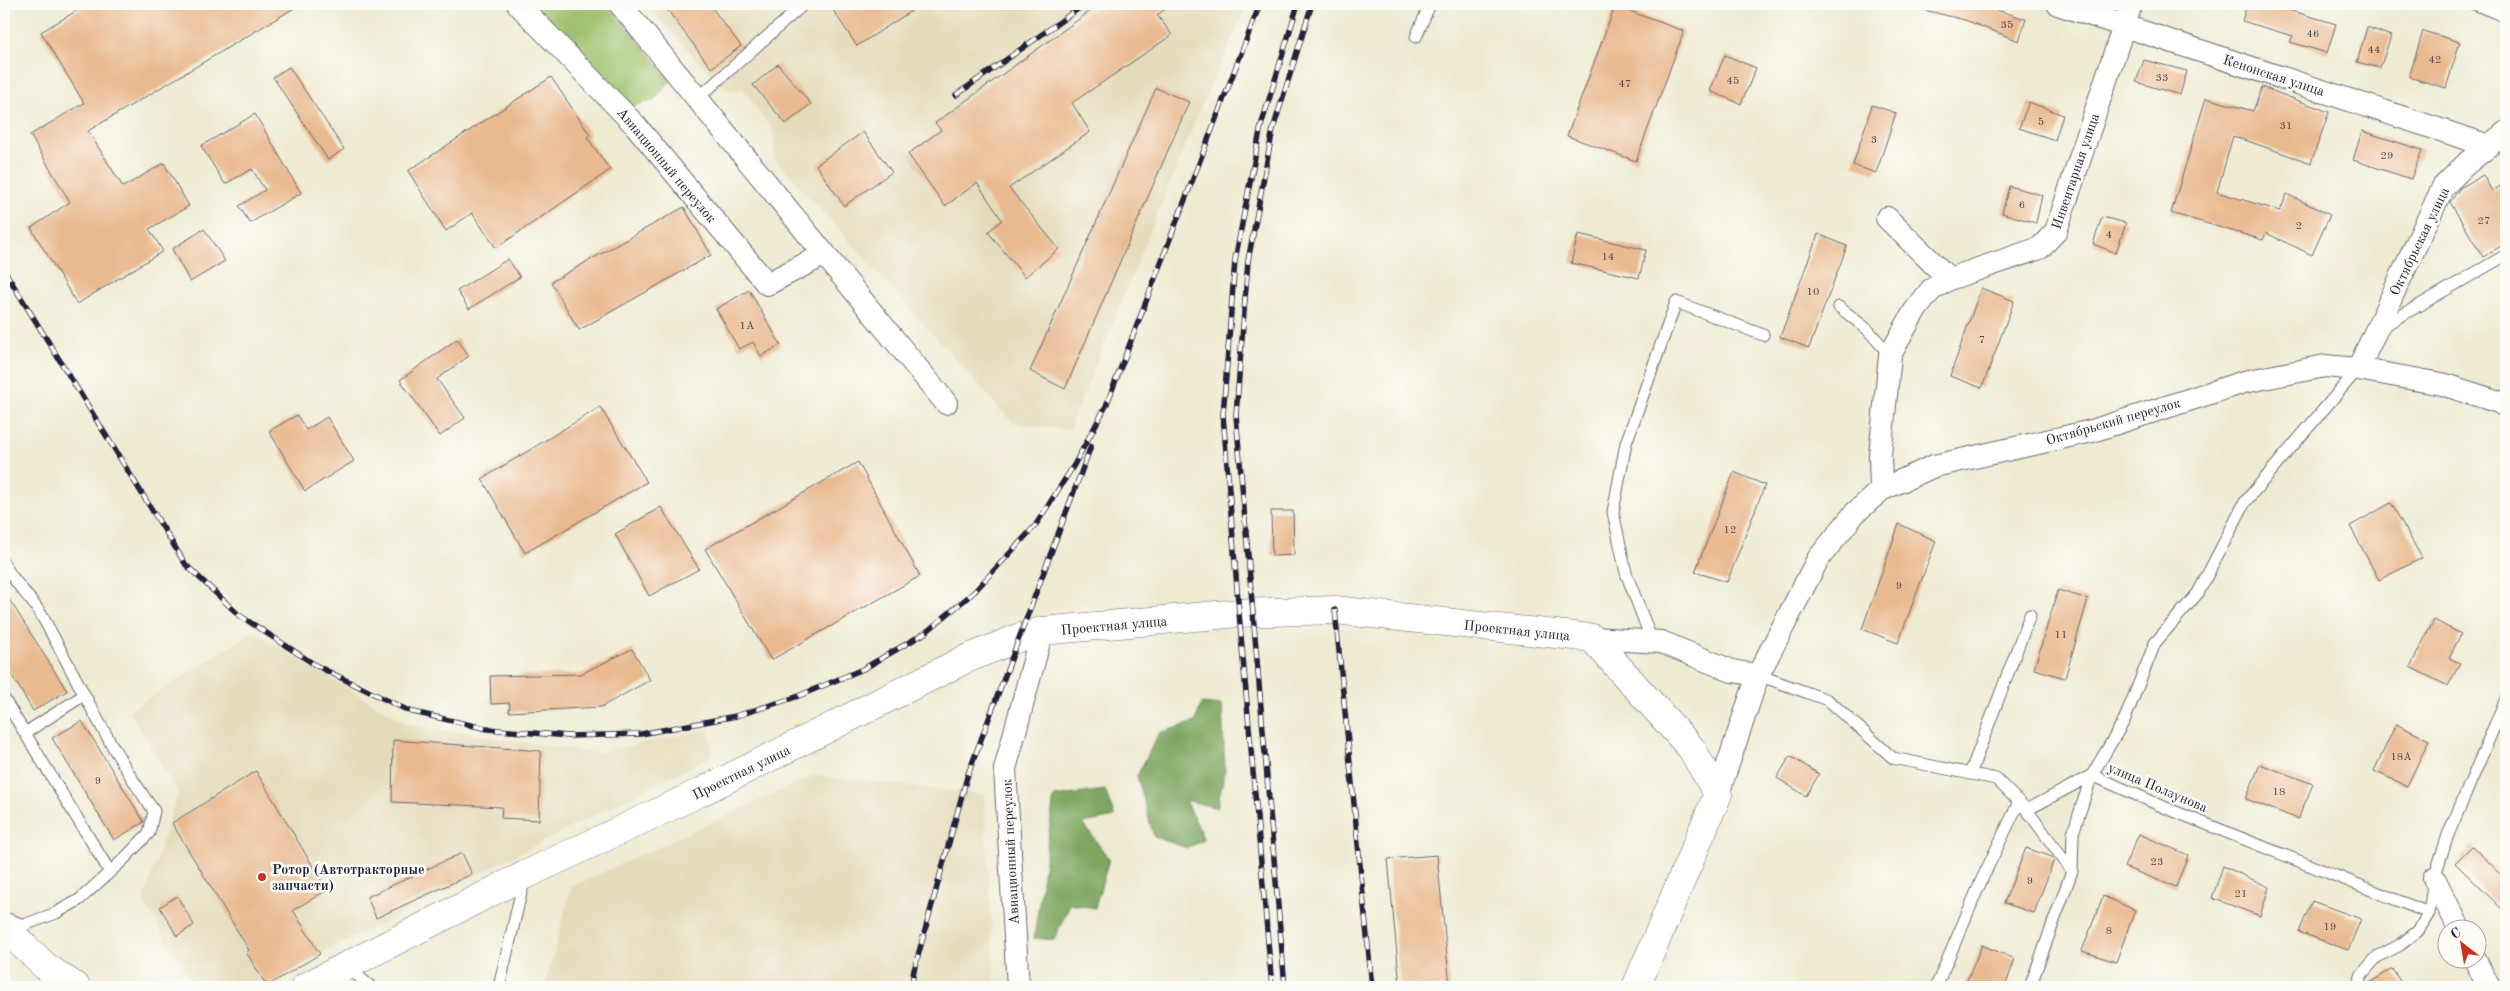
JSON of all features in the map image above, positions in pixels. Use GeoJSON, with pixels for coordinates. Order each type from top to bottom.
{"type":"FeatureCollection","features":[{"type":"Feature","properties":{"kind":"street","name":"Авиационный переулок"},"geometry":{"type":"LineString","coordinates":[[518,4],[636,126],[767,284],[825,254]]}},
{"type":"Feature","properties":{"kind":"street"},"geometry":{"type":"LineString","coordinates":[[620,4],[946,403]]}},
{"type":"Feature","properties":{"kind":"street","name":"Кенонская улица"},"geometry":{"type":"LineString","coordinates":[[2058,4],[2124,26],[2501,140]]}},
{"type":"Feature","properties":{"kind":"street","name":"Инвентарная улица"},"geometry":{"type":"LineString","coordinates":[[1881,490],[1880,455],[1890,356],[1914,312],[1931,290],[1949,279],[2040,248],[2056,231],[2131,4]]}},
{"type":"Feature","properties":{"kind":"street","name":"Октябрьская улица"},"geometry":{"type":"LineString","coordinates":[[2358,369],[2442,187],[2464,166],[2501,140]]}},
{"type":"Feature","properties":{"kind":"street"},"geometry":{"type":"LineString","coordinates":[[1886,218],[1949,279]]}},
{"type":"Feature","properties":{"kind":"street","name":"Октябрьский переулок"},"geometry":{"type":"LineString","coordinates":[[1718,794],[1758,675],[1818,559],[1855,513],[1881,490],[1934,466],[2092,431],[2244,382],[2325,366],[2358,369],[2442,384],[2504,400]]}},
{"type":"Feature","properties":{"kind":"street","name":"Проектная улица"},"geometry":{"type":"LineString","coordinates":[[305,987],[525,876],[703,791],[964,660],[1018,638],[1042,631],[1238,613],[1335,610],[1592,638]]}},
{"type":"Feature","properties":{"kind":"street","name":"Авиационный переулок"},"geometry":{"type":"LineString","coordinates":[[1018,987],[1005,769],[1042,631]]}},
{"type":"Feature","properties":{"kind":"street"},"geometry":{"type":"LineString","coordinates":[[1592,638],[1661,642],[1732,671],[1758,675]]}},
{"type":"Feature","properties":{"kind":"street"},"geometry":{"type":"LineString","coordinates":[[1592,638],[1691,748],[1718,794],[1636,987]]}},
{"type":"Feature","properties":{"kind":"street"},"geometry":{"type":"LineString","coordinates":[[2434,878],[2454,918]]}},
{"type":"Feature","properties":{"kind":"street"},"geometry":{"type":"LineString","coordinates":[[4,927],[45,966],[76,987]]}},
{"type":"Feature","properties":{"kind":"street"},"geometry":{"type":"LineString","coordinates":[[2479,968],[2488,987]]}},
{"type":"Feature","properties":{"kind":"lane"},"geometry":{"type":"LineString","coordinates":[[698,98],[804,4]]}},
{"type":"Feature","properties":{"kind":"lane"},"geometry":{"type":"LineString","coordinates":[[1416,36],[1430,4]]}},
{"type":"Feature","properties":{"kind":"lane"},"geometry":{"type":"LineString","coordinates":[[2474,4],[2506,16]]}},
{"type":"Feature","properties":{"kind":"lane"},"geometry":{"type":"LineString","coordinates":[[2377,330],[2506,255]]}},
{"type":"Feature","properties":{"kind":"lane"},"geometry":{"type":"LineString","coordinates":[[1652,641],[1626,574],[1613,512],[1626,443],[1676,302],[1763,335]]}},
{"type":"Feature","properties":{"kind":"lane"},"geometry":{"type":"LineString","coordinates":[[1839,306],[1867,329],[1890,356]]}},
{"type":"Feature","properties":{"kind":"lane"},"geometry":{"type":"LineString","coordinates":[[2030,987],[2072,871],[2073,833],[2092,776],[2124,722],[2156,643],[2198,593],[2246,502],[2358,369]]}},
{"type":"Feature","properties":{"kind":"lane"},"geometry":{"type":"LineString","coordinates":[[4,564],[10,576],[36,606],[110,743],[154,811],[149,833],[79,900],[24,925],[4,918]]}},
{"type":"Feature","properties":{"kind":"lane"},"geometry":{"type":"LineString","coordinates":[[1970,774],[2030,615]]}},
{"type":"Feature","properties":{"kind":"lane"},"geometry":{"type":"LineString","coordinates":[[1758,675],[1828,700],[1893,758],[1996,779],[2023,806],[2072,871]]}},
{"type":"Feature","properties":{"kind":"lane"},"geometry":{"type":"LineString","coordinates":[[25,733],[84,696]]}},
{"type":"Feature","properties":{"kind":"lane"},"geometry":{"type":"LineString","coordinates":[[4,699],[110,872]]}},
{"type":"Feature","properties":{"kind":"lane"},"geometry":{"type":"LineString","coordinates":[[2357,987],[2362,974],[2378,957],[2418,932],[2429,913],[2434,878],[2448,835],[2506,700]]}},
{"type":"Feature","properties":{"kind":"lane","name":"улица Ползунова"},"geometry":{"type":"LineString","coordinates":[[2023,806],[2092,776],[2166,808],[2429,913]]}},
{"type":"Feature","properties":{"kind":"lane"},"geometry":{"type":"LineString","coordinates":[[1936,987],[1982,879],[2023,806]]}},
{"type":"Feature","properties":{"kind":"lane"},"geometry":{"type":"LineString","coordinates":[[499,987],[525,876]]}},
{"type":"Feature","properties":{"kind":"lane"},"geometry":{"type":"LineString","coordinates":[[346,966],[371,987]]}},
{"type":"Feature","properties":{"kind":"shaded area"},"geometry":{"type":"Polygon","coordinates":[[[646,4],[1248,4],[1201,107],[1069,430],[1013,423],[775,159],[773,131],[743,89],[725,90],[646,4]]]}},
{"type":"Feature","properties":{"kind":"shaded area"},"geometry":{"type":"Polygon","coordinates":[[[253,632],[410,725],[598,753],[708,729],[713,755],[256,987],[197,987],[194,986],[143,902],[178,793],[129,711],[253,632]]]}},
{"type":"Feature","properties":{"kind":"shaded area"},"geometry":{"type":"Polygon","coordinates":[[[815,775],[984,795],[995,987],[545,987],[571,887],[815,775]]]}},
{"type":"Feature","properties":{"kind":"green space"},"geometry":{"type":"Polygon","coordinates":[[[529,4],[607,4],[671,80],[654,100],[628,107],[529,4]]]}},
{"type":"Feature","properties":{"kind":"green space"},"geometry":{"type":"Polygon","coordinates":[[[1202,703],[1222,705],[1225,770],[1217,808],[1186,800],[1204,840],[1187,848],[1154,837],[1137,776],[1159,733],[1195,722],[1202,703]]]}},
{"type":"Feature","properties":{"kind":"green space"},"geometry":{"type":"Polygon","coordinates":[[[1105,790],[1115,817],[1083,823],[1109,859],[1095,908],[1070,904],[1054,940],[1034,938],[1054,797],[1105,790]]]}},
{"type":"Feature","properties":{"kind":"building"},"geometry":{"type":"Polygon","coordinates":[[[88,4],[301,4],[88,131],[123,187],[164,163],[189,206],[149,229],[163,251],[77,304],[31,228],[70,202],[30,135],[84,103],[41,32],[88,4]]]}},
{"type":"Feature","properties":{"kind":"building"},"geometry":{"type":"Polygon","coordinates":[[[663,4],[709,4],[741,46],[711,68],[663,4]]]}},
{"type":"Feature","properties":{"kind":"building"},"geometry":{"type":"Polygon","coordinates":[[[829,4],[922,4],[857,46],[829,4]]]}},
{"type":"Feature","properties":{"kind":"building"},"geometry":{"type":"Polygon","coordinates":[[[1100,4],[1173,4],[1157,15],[1172,35],[1072,103],[1090,132],[1009,188],[1059,249],[1025,277],[988,232],[1002,220],[977,183],[945,206],[908,154],[941,130],[935,123],[1100,4]]]}},
{"type":"Feature","properties":{"kind":"building"},"geometry":{"type":"Polygon","coordinates":[[[1916,4],[1977,4],[2026,19],[2019,41],[1965,20],[1916,8],[1916,4]]]}},
{"type":"Feature","properties":{"kind":"building"},"geometry":{"type":"Polygon","coordinates":[[[2247,4],[2269,4],[2336,24],[2327,53],[2290,42],[2293,36],[2242,21],[2247,4]]]}},
{"type":"Feature","properties":{"kind":"building"},"geometry":{"type":"Polygon","coordinates":[[[1615,6],[1684,31],[1636,161],[1567,136],[1615,6]]]}},
{"type":"Feature","properties":{"kind":"building"},"geometry":{"type":"Polygon","coordinates":[[[2367,27],[2391,36],[2380,68],[2357,62],[2367,27]]]}},
{"type":"Feature","properties":{"kind":"building"},"geometry":{"type":"Polygon","coordinates":[[[2423,31],[2460,42],[2446,88],[2409,77],[2423,31]]]}},
{"type":"Feature","properties":{"kind":"building"},"geometry":{"type":"Polygon","coordinates":[[[1725,55],[1756,68],[1741,104],[1710,91],[1725,55]]]}},
{"type":"Feature","properties":{"kind":"building"},"geometry":{"type":"Polygon","coordinates":[[[2144,60],[2187,71],[2180,95],[2136,82],[2144,60]]]}},
{"type":"Feature","properties":{"kind":"building"},"geometry":{"type":"Polygon","coordinates":[[[778,64],[811,104],[786,124],[753,85],[778,64]]]}},
{"type":"Feature","properties":{"kind":"building"},"geometry":{"type":"Polygon","coordinates":[[[289,67],[344,149],[328,160],[273,77],[289,67]]]}},
{"type":"Feature","properties":{"kind":"building"},"geometry":{"type":"Polygon","coordinates":[[[551,77],[590,135],[587,137],[610,170],[496,248],[472,213],[446,231],[408,171],[551,77]]]}},
{"type":"Feature","properties":{"kind":"building"},"geometry":{"type":"Polygon","coordinates":[[[2262,87],[2329,112],[2311,163],[2233,136],[2217,192],[2280,211],[2287,194],[2330,215],[2312,255],[2266,233],[2263,240],[2171,213],[2206,98],[2253,111],[2262,87]]]}},
{"type":"Feature","properties":{"kind":"building"},"geometry":{"type":"Polygon","coordinates":[[[1156,88],[1189,102],[1065,389],[1030,371],[1156,88]]]}},
{"type":"Feature","properties":{"kind":"building"},"geometry":{"type":"Polygon","coordinates":[[[2029,102],[2063,115],[2055,140],[2019,128],[2029,102]]]}},
{"type":"Feature","properties":{"kind":"building"},"geometry":{"type":"Polygon","coordinates":[[[1872,105],[1896,113],[1876,173],[1853,165],[1872,105]]]}},
{"type":"Feature","properties":{"kind":"building"},"geometry":{"type":"Polygon","coordinates":[[[255,114],[301,193],[250,223],[239,206],[265,190],[252,169],[225,184],[201,146],[255,114]]]}},
{"type":"Feature","properties":{"kind":"building"},"geometry":{"type":"Polygon","coordinates":[[[2362,131],[2422,150],[2411,179],[2353,160],[2362,131]]]}},
{"type":"Feature","properties":{"kind":"building"},"geometry":{"type":"Polygon","coordinates":[[[863,132],[892,172],[844,206],[816,165],[863,132]]]}},
{"type":"Feature","properties":{"kind":"building"},"geometry":{"type":"Polygon","coordinates":[[[2483,175],[2492,191],[2506,183],[2506,243],[2483,257],[2450,202],[2460,188],[2483,175]]]}},
{"type":"Feature","properties":{"kind":"building"},"geometry":{"type":"Polygon","coordinates":[[[2009,186],[2042,195],[2036,223],[2002,213],[2009,186]]]}},
{"type":"Feature","properties":{"kind":"building"},"geometry":{"type":"Polygon","coordinates":[[[684,207],[711,255],[579,330],[551,282],[684,207]]]}},
{"type":"Feature","properties":{"kind":"building"},"geometry":{"type":"Polygon","coordinates":[[[2102,217],[2126,223],[2116,253],[2093,244],[2102,217]]]}},
{"type":"Feature","properties":{"kind":"building"},"geometry":{"type":"Polygon","coordinates":[[[204,229],[225,261],[190,282],[172,249],[204,229]]]}},
{"type":"Feature","properties":{"kind":"building"},"geometry":{"type":"Polygon","coordinates":[[[1578,234],[1646,250],[1639,278],[1571,263],[1578,234]]]}},
{"type":"Feature","properties":{"kind":"building"},"geometry":{"type":"Polygon","coordinates":[[[1818,234],[1847,246],[1809,348],[1780,337],[1818,234]]]}},
{"type":"Feature","properties":{"kind":"building"},"geometry":{"type":"Polygon","coordinates":[[[508,259],[520,277],[469,309],[457,291],[508,259]]]}},
{"type":"Feature","properties":{"kind":"building"},"geometry":{"type":"Polygon","coordinates":[[[1981,288],[2014,301],[1982,388],[1950,376],[1981,288]]]}},
{"type":"Feature","properties":{"kind":"building"},"geometry":{"type":"Polygon","coordinates":[[[749,290],[781,345],[761,356],[753,342],[739,349],[716,309],[749,290]]]}},
{"type":"Feature","properties":{"kind":"building"},"geometry":{"type":"Polygon","coordinates":[[[457,339],[469,356],[437,379],[465,418],[440,436],[400,380],[457,339]]]}},
{"type":"Feature","properties":{"kind":"building"},"geometry":{"type":"Polygon","coordinates":[[[600,407],[647,482],[525,553],[482,479],[600,407]]]}},
{"type":"Feature","properties":{"kind":"building"},"geometry":{"type":"Polygon","coordinates":[[[297,415],[306,430],[327,417],[354,461],[305,491],[269,431],[297,415]]]}},
{"type":"Feature","properties":{"kind":"building"},"geometry":{"type":"Polygon","coordinates":[[[858,462],[920,576],[771,660],[705,549],[858,462]]]}},
{"type":"Feature","properties":{"kind":"building"},"geometry":{"type":"Polygon","coordinates":[[[1734,472],[1765,485],[1727,582],[1695,572],[1734,472]]]}},
{"type":"Feature","properties":{"kind":"building"},"geometry":{"type":"Polygon","coordinates":[[[2391,503],[2422,558],[2379,580],[2350,526],[2391,503]]]}},
{"type":"Feature","properties":{"kind":"building"},"geometry":{"type":"Polygon","coordinates":[[[661,507],[699,569],[649,596],[615,534],[661,507]]]}},
{"type":"Feature","properties":{"kind":"building"},"geometry":{"type":"Polygon","coordinates":[[[1271,511],[1293,511],[1294,555],[1272,556],[1271,511]]]}},
{"type":"Feature","properties":{"kind":"building"},"geometry":{"type":"Polygon","coordinates":[[[1899,524],[1936,541],[1898,643],[1862,629],[1899,524]]]}},
{"type":"Feature","properties":{"kind":"building"},"geometry":{"type":"Polygon","coordinates":[[[2058,590],[2088,599],[2065,678],[2034,669],[2058,590]]]}},
{"type":"Feature","properties":{"kind":"building"},"geometry":{"type":"Polygon","coordinates":[[[4,591],[67,691],[33,711],[4,662],[4,591]]]}},
{"type":"Feature","properties":{"kind":"building"},"geometry":{"type":"Polygon","coordinates":[[[2434,620],[2461,634],[2449,658],[2460,663],[2448,686],[2410,667],[2434,620]]]}},
{"type":"Feature","properties":{"kind":"building"},"geometry":{"type":"Polygon","coordinates":[[[632,649],[650,680],[601,707],[509,712],[510,703],[491,704],[490,676],[581,674],[632,649]]]}},
{"type":"Feature","properties":{"kind":"building"},"geometry":{"type":"Polygon","coordinates":[[[82,721],[144,822],[114,840],[52,738],[82,721]]]}},
{"type":"Feature","properties":{"kind":"building"},"geometry":{"type":"Polygon","coordinates":[[[2396,724],[2429,740],[2407,786],[2374,771],[2396,724]]]}},
{"type":"Feature","properties":{"kind":"building"},"geometry":{"type":"Polygon","coordinates":[[[393,740],[541,751],[539,820],[501,818],[502,807],[392,802],[393,740]]]}},
{"type":"Feature","properties":{"kind":"building"},"geometry":{"type":"Polygon","coordinates":[[[1790,756],[1819,774],[1806,796],[1777,778],[1790,756]]]}},
{"type":"Feature","properties":{"kind":"building"},"geometry":{"type":"Polygon","coordinates":[[[2260,764],[2313,784],[2298,819],[2246,799],[2260,764]]]}},
{"type":"Feature","properties":{"kind":"building","name":"Ротор (Автотракторные запчасти)"},"geometry":{"type":"Polygon","coordinates":[[[256,771],[327,890],[293,910],[320,954],[267,986],[246,952],[249,950],[172,823],[256,771]]]}},
{"type":"Feature","properties":{"kind":"building"},"geometry":{"type":"Polygon","coordinates":[[[2139,834],[2188,855],[2176,887],[2124,867],[2139,834]]]}},
{"type":"Feature","properties":{"kind":"building"},"geometry":{"type":"Polygon","coordinates":[[[2472,846],[2506,879],[2506,913],[2455,863],[2472,846]]]}},
{"type":"Feature","properties":{"kind":"building"},"geometry":{"type":"Polygon","coordinates":[[[2026,848],[2052,857],[2054,860],[2034,913],[2004,903],[2026,848]]]}},
{"type":"Feature","properties":{"kind":"building"},"geometry":{"type":"Polygon","coordinates":[[[462,853],[472,874],[376,918],[367,897],[462,853]]]}},
{"type":"Feature","properties":{"kind":"building"},"geometry":{"type":"Polygon","coordinates":[[[1437,855],[1450,987],[1400,987],[1388,859],[1437,855]]]}},
{"type":"Feature","properties":{"kind":"building"},"geometry":{"type":"Polygon","coordinates":[[[2223,866],[2269,887],[2260,916],[2212,898],[2223,866]]]}},
{"type":"Feature","properties":{"kind":"building"},"geometry":{"type":"Polygon","coordinates":[[[177,896],[194,925],[177,936],[160,907],[177,896]]]}},
{"type":"Feature","properties":{"kind":"building"},"geometry":{"type":"Polygon","coordinates":[[[2103,896],[2135,910],[2116,962],[2082,951],[2103,896]]]}},
{"type":"Feature","properties":{"kind":"building"},"geometry":{"type":"Polygon","coordinates":[[[2312,901],[2361,919],[2348,950],[2299,932],[2312,901]]]}},
{"type":"Feature","properties":{"kind":"building"},"geometry":{"type":"Polygon","coordinates":[[[1982,945],[2015,959],[2005,987],[1964,987],[1982,945]]]}},
{"type":"Feature","properties":{"kind":"building"},"geometry":{"type":"Polygon","coordinates":[[[2392,969],[2404,987],[2365,987],[2365,986],[2392,969]]]}},
{"type":"Feature","properties":{"kind":"railway"},"geometry":{"type":"LineString","coordinates":[[956,95],[1085,4]]}},
{"type":"Feature","properties":{"kind":"railway"},"geometry":{"type":"LineString","coordinates":[[4,270],[186,565],[239,615],[317,666],[409,711],[488,729],[568,736],[641,734],[736,716],[796,697],[863,669],[925,633],[974,592],[1035,526],[1074,465],[1106,406],[1260,4]]}},
{"type":"Feature","properties":{"kind":"railway"},"geometry":{"type":"LineString","coordinates":[[1272,987],[1223,415],[1235,260],[1261,126],[1298,4]]}},
{"type":"Feature","properties":{"kind":"railway"},"geometry":{"type":"LineString","coordinates":[[1285,987],[1236,415],[1248,261],[1273,129],[1312,4]]}},
{"type":"Feature","properties":{"kind":"railway"},"geometry":{"type":"LineString","coordinates":[[912,987],[913,974],[967,777],[1091,446]]}},
{"type":"Feature","properties":{"kind":"railway"},"geometry":{"type":"LineString","coordinates":[[1335,610],[1372,987]]}},
{"type":"Feature","properties":{"kind":"place","name":"Ротор (Автотракторные запчасти)"},"geometry":{"type":"Point","coordinates":[262,877]}}]}
